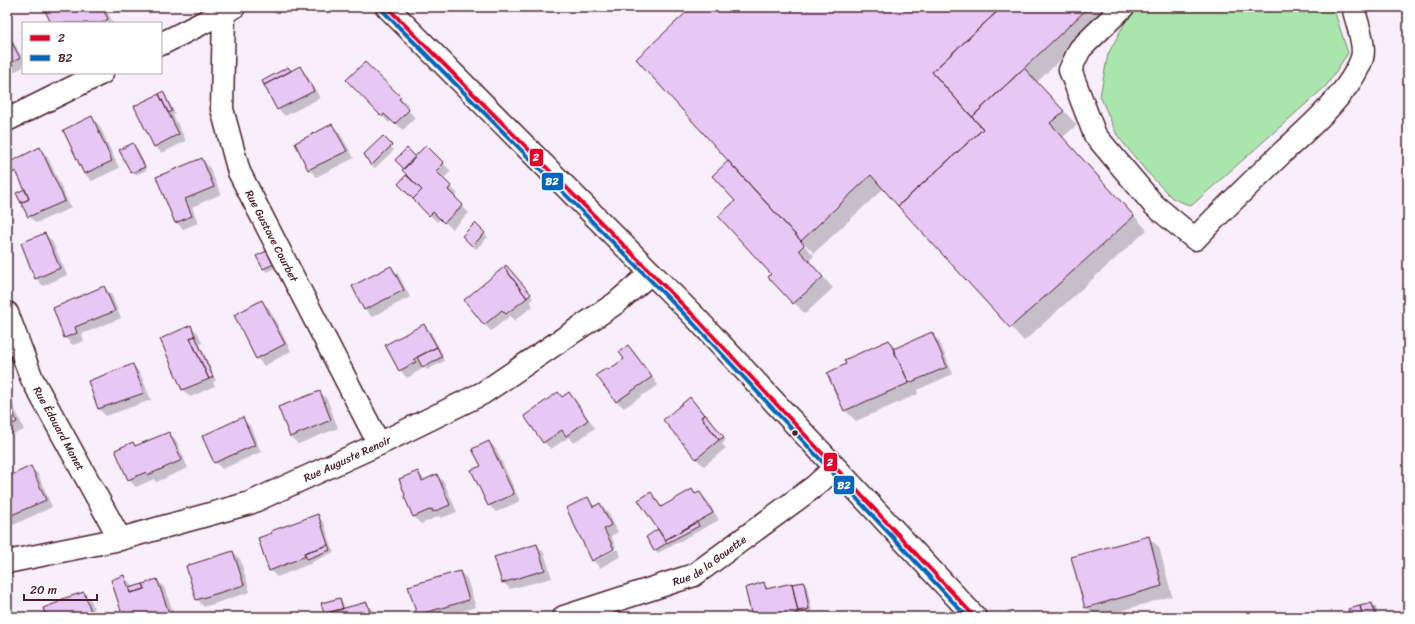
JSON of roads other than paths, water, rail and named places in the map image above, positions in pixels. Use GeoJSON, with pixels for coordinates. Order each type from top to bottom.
{"type":"FeatureCollection","features":[{"type":"Feature","properties":{"kind":"street"},"geometry":{"type":"LineString","coordinates":[[387,7],[698,319],[975,617]]}},
{"type":"Feature","properties":{"kind":"street"},"geometry":{"type":"LineString","coordinates":[[1123,7],[1080,49],[1070,70],[1095,135],[1154,205],[1195,239],[1215,217],[1323,114],[1350,81],[1362,56],[1362,41],[1353,7]]}},
{"type":"Feature","properties":{"kind":"street"},"geometry":{"type":"LineString","coordinates":[[162,44],[229,10]]}},
{"type":"Feature","properties":{"kind":"street","name":"Rue Gustave Courbet"},"geometry":{"type":"LineString","coordinates":[[229,10],[222,109],[239,172],[379,444]]}},
{"type":"Feature","properties":{"kind":"street"},"geometry":{"type":"LineString","coordinates":[[7,120],[100,74]]}},
{"type":"Feature","properties":{"kind":"street","name":"Rue Auguste Renoir"},"geometry":{"type":"LineString","coordinates":[[7,560],[12,561],[120,539],[250,503],[379,444],[483,393],[616,303],[651,273]]}},
{"type":"Feature","properties":{"kind":"street","name":"Rue Édouard Manet"},"geometry":{"type":"LineString","coordinates":[[7,314],[32,379],[120,539]]}},
{"type":"Feature","properties":{"kind":"street","name":"Rue de la Gouette"},"geometry":{"type":"LineString","coordinates":[[564,617],[694,575],[815,486],[835,468]]}}]}
